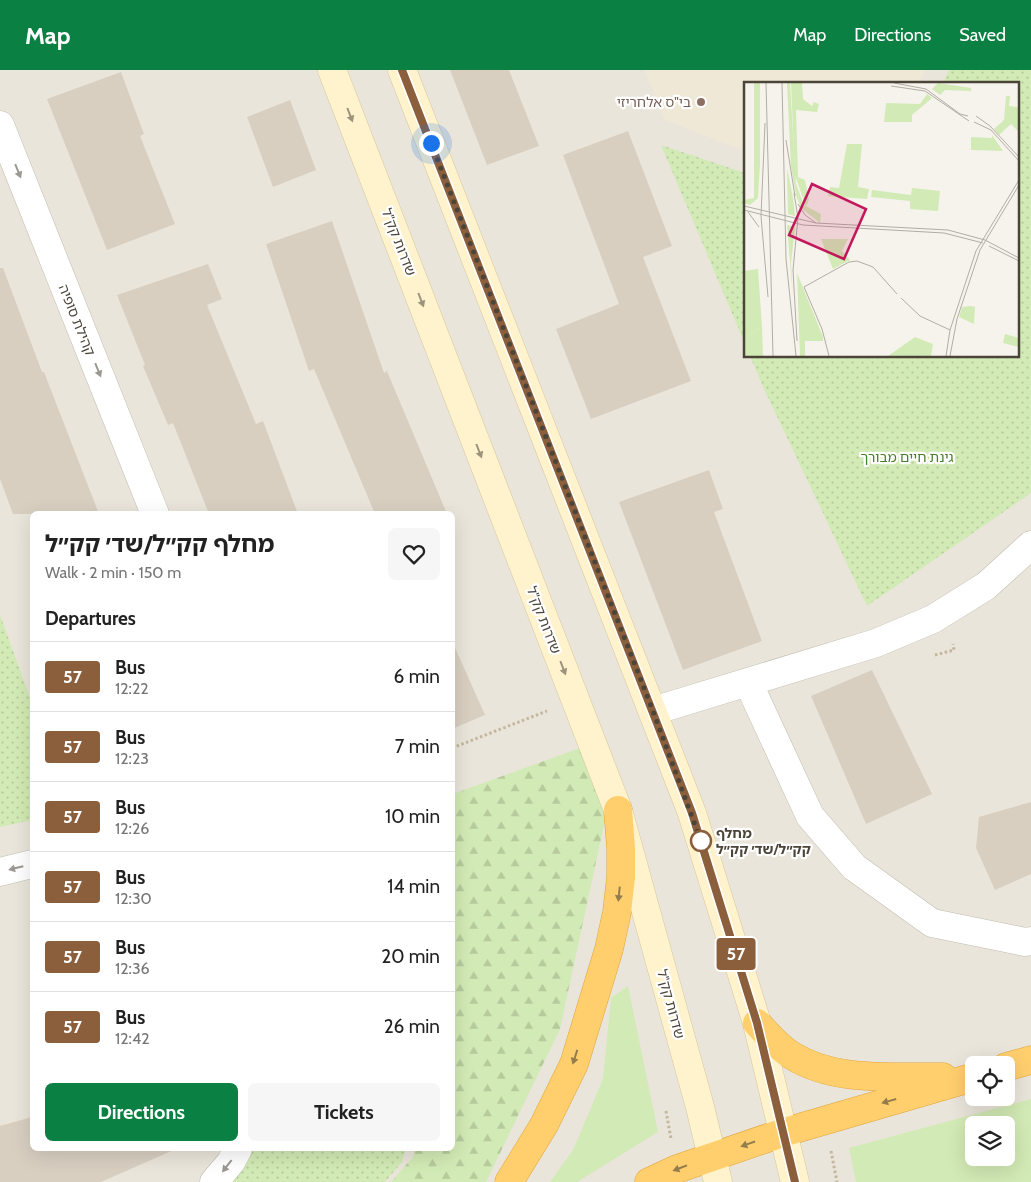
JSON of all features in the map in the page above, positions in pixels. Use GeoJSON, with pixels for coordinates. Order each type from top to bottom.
{"type":"FeatureCollection","features":[{"type":"Feature","properties":{"kind":"highway"},"geometry":{"type":"LineString","coordinates":[[508,1182],[544,1125],[574,1064],[609,950],[617,912],[620,877],[621,848],[618,810]]}},
{"type":"Feature","properties":{"kind":"highway"},"geometry":{"type":"LineString","coordinates":[[757,1023],[790,1054],[813,1066],[828,1071],[851,1075],[965,1077]]}},
{"type":"Feature","properties":{"kind":"highway"},"geometry":{"type":"LineString","coordinates":[[1015,1064],[1031,1060]]}},
{"type":"Feature","properties":{"kind":"highway"},"geometry":{"type":"LineString","coordinates":[[649,1182],[677,1168],[715,1169],[785,1132],[965,1079]]}},
{"type":"Feature","properties":{"kind":"main road","name":"שדרות קק\"ל"},"geometry":{"type":"LineString","coordinates":[[332,70],[618,810],[700,1107],[715,1169]]}},
{"type":"Feature","properties":{"kind":"main road"},"geometry":{"type":"LineString","coordinates":[[402,70],[692,813],[757,1023],[785,1132],[795,1182]]}},
{"type":"Feature","properties":{"kind":"street","name":"קהילת סופיה"},"geometry":{"type":"LineString","coordinates":[[0,126],[154,511]]}},
{"type":"Feature","properties":{"kind":"street"},"geometry":{"type":"LineString","coordinates":[[653,711],[876,643],[933,619],[986,586],[1031,545]]}},
{"type":"Feature","properties":{"kind":"street"},"geometry":{"type":"LineString","coordinates":[[748,682],[810,816],[854,866],[932,923],[1025,942],[1031,941]]}},
{"type":"Feature","properties":{"kind":"street"},"geometry":{"type":"LineString","coordinates":[[0,872],[30,864]]}},
{"type":"Feature","properties":{"kind":"street"},"geometry":{"type":"LineString","coordinates":[[214,1182],[231,1162],[237,1151]]}},
{"type":"Feature","properties":{"kind":"path"},"geometry":{"type":"LineString","coordinates":[[455,747],[575,699]]}},
{"type":"Feature","properties":{"kind":"shaded area"},"geometry":{"type":"Polygon","coordinates":[[[0,70],[1031,70],[1031,1182],[0,1182],[0,70]]]}},
{"type":"Feature","properties":{"kind":"shaded area","name":"בי\"ס אלחריזי"},"geometry":{"type":"Polygon","coordinates":[[[645,70],[925,70],[919,82],[744,82],[744,151],[665,120],[645,70]]]}},
{"type":"Feature","properties":{"kind":"green space","name":"גינת חיים מבורך"},"geometry":{"type":"Polygon","coordinates":[[[949,70],[1031,70],[1031,493],[867,606],[751,358],[1018,358],[1018,82],[944,82],[949,70]]]}},
{"type":"Feature","properties":{"kind":"green space"},"geometry":{"type":"Polygon","coordinates":[[[661,145],[744,173],[744,342],[661,145]]]}},
{"type":"Feature","properties":{"kind":"green space"},"geometry":{"type":"Polygon","coordinates":[[[0,615],[30,698],[30,820],[0,827],[0,615]]]}},
{"type":"Feature","properties":{"kind":"green space"},"geometry":{"type":"Polygon","coordinates":[[[591,744],[607,811],[560,1029],[486,1182],[391,1182],[413,1157],[414,1151],[455,1151],[455,793],[591,744]]]}},
{"type":"Feature","properties":{"kind":"green space"},"geometry":{"type":"Polygon","coordinates":[[[628,986],[658,1132],[577,1182],[550,1182],[573,1150],[603,1079],[611,998],[628,986]]]}},
{"type":"Feature","properties":{"kind":"green space"},"geometry":{"type":"Polygon","coordinates":[[[1031,1099],[1031,1182],[856,1182],[849,1148],[965,1117],[965,1166],[1015,1166],[1015,1116],[968,1116],[1005,1106],[1015,1106],[1015,1103],[1031,1099]]]}},
{"type":"Feature","properties":{"kind":"green space"},"geometry":{"type":"Polygon","coordinates":[[[250,1151],[405,1151],[402,1162],[385,1182],[232,1182],[250,1151]]]}},
{"type":"Feature","properties":{"kind":"building"},"geometry":{"type":"Polygon","coordinates":[[[450,70],[509,70],[539,146],[487,165],[450,70]]]}},
{"type":"Feature","properties":{"kind":"building"},"geometry":{"type":"Polygon","coordinates":[[[121,72],[144,134],[140,136],[175,224],[107,250],[47,99],[121,72]]]}},
{"type":"Feature","properties":{"kind":"building"},"geometry":{"type":"Polygon","coordinates":[[[290,100],[316,170],[273,187],[247,117],[290,100]]]}},
{"type":"Feature","properties":{"kind":"building"},"geometry":{"type":"Polygon","coordinates":[[[628,131],[672,246],[643,257],[691,381],[591,419],[556,329],[619,304],[563,155],[628,131]]]}},
{"type":"Feature","properties":{"kind":"building"},"geometry":{"type":"Polygon","coordinates":[[[332,221],[384,373],[387,371],[446,511],[374,511],[314,369],[309,371],[266,244],[332,221]]]}},
{"type":"Feature","properties":{"kind":"building"},"geometry":{"type":"Polygon","coordinates":[[[208,264],[222,299],[207,305],[256,424],[263,421],[297,511],[208,511],[173,423],[168,425],[143,366],[145,365],[117,295],[208,264]]]}},
{"type":"Feature","properties":{"kind":"building"},"geometry":{"type":"Polygon","coordinates":[[[0,268],[3,268],[98,511],[30,511],[30,514],[13,514],[0,479],[0,268]]]}},
{"type":"Feature","properties":{"kind":"building"},"geometry":{"type":"Polygon","coordinates":[[[709,470],[723,509],[714,512],[762,641],[683,670],[619,502],[709,470]]]}},
{"type":"Feature","properties":{"kind":"building"},"geometry":{"type":"Polygon","coordinates":[[[455,648],[485,715],[455,728],[455,648]]]}},
{"type":"Feature","properties":{"kind":"building"},"geometry":{"type":"Polygon","coordinates":[[[872,670],[932,794],[866,824],[811,696],[872,670]]]}},
{"type":"Feature","properties":{"kind":"building"},"geometry":{"type":"Polygon","coordinates":[[[1031,802],[1031,874],[995,890],[976,848],[979,817],[1031,802]]]}},
{"type":"Feature","properties":{"kind":"building"},"geometry":{"type":"Polygon","coordinates":[[[30,1118],[30,1151],[171,1151],[101,1182],[0,1182],[0,1126],[30,1118]]]}},
{"type":"Feature","properties":{"kind":"bus line","name":"57"},"geometry":{"type":"LineString","coordinates":[[402,70],[692,813],[757,1023],[785,1132],[795,1182]]}},
{"type":"Feature","properties":{"kind":"place","name":"בי\"ס אלחריזי"},"geometry":{"type":"Point","coordinates":[701,102]}},
{"type":"Feature","properties":{"kind":"place","name":"מחלף קק״ל/שד׳ קק״ל"},"geometry":{"type":"Point","coordinates":[701,841]}},
{"type":"Feature","properties":{"kind":"route"},"geometry":{"type":"LineString","coordinates":[[431,143],[653,711],[701,841]]}}]}
